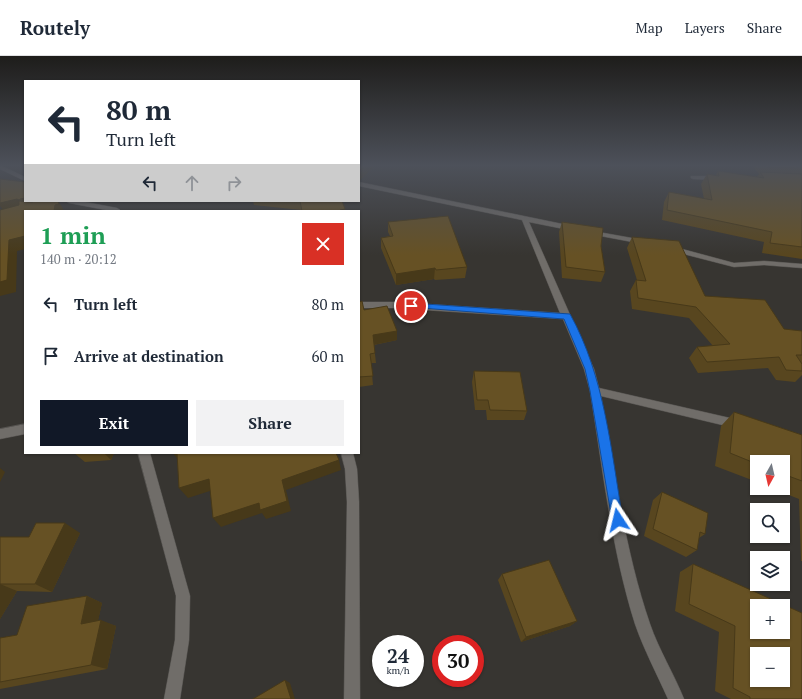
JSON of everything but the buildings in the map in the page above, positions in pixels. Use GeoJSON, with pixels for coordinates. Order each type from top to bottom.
{"type":"FeatureCollection","features":[{"type":"Feature","properties":{"kind":"street"},"geometry":{"type":"LineString","coordinates":[[410,195],[525,220],[657,245],[734,265],[764,262],[802,266]]}},
{"type":"Feature","properties":{"kind":"street"},"geometry":{"type":"LineString","coordinates":[[61,203],[65,202]]}},
{"type":"Feature","properties":{"kind":"street"},"geometry":{"type":"LineString","coordinates":[[74,202],[112,210]]}},
{"type":"Feature","properties":{"kind":"street"},"geometry":{"type":"LineString","coordinates":[[525,220],[590,369],[629,580],[640,617],[676,699]]}},
{"type":"Feature","properties":{"kind":"street"},"geometry":{"type":"LineString","coordinates":[[360,306],[395,304],[567,316]]}},
{"type":"Feature","properties":{"kind":"street"},"geometry":{"type":"LineString","coordinates":[[595,391],[753,427]]}},
{"type":"Feature","properties":{"kind":"street"},"geometry":{"type":"LineString","coordinates":[[0,434],[24,429]]}},
{"type":"Feature","properties":{"kind":"street"},"geometry":{"type":"LineString","coordinates":[[144,454],[183,596],[182,640],[172,699]]}},
{"type":"Feature","properties":{"kind":"street"},"geometry":{"type":"LineString","coordinates":[[347,454],[351,469],[353,502],[352,699]]}},
{"type":"Feature","properties":{"kind":"route"},"geometry":{"type":"LineString","coordinates":[[411,306],[567,316],[590,369],[618,520]]}}]}
